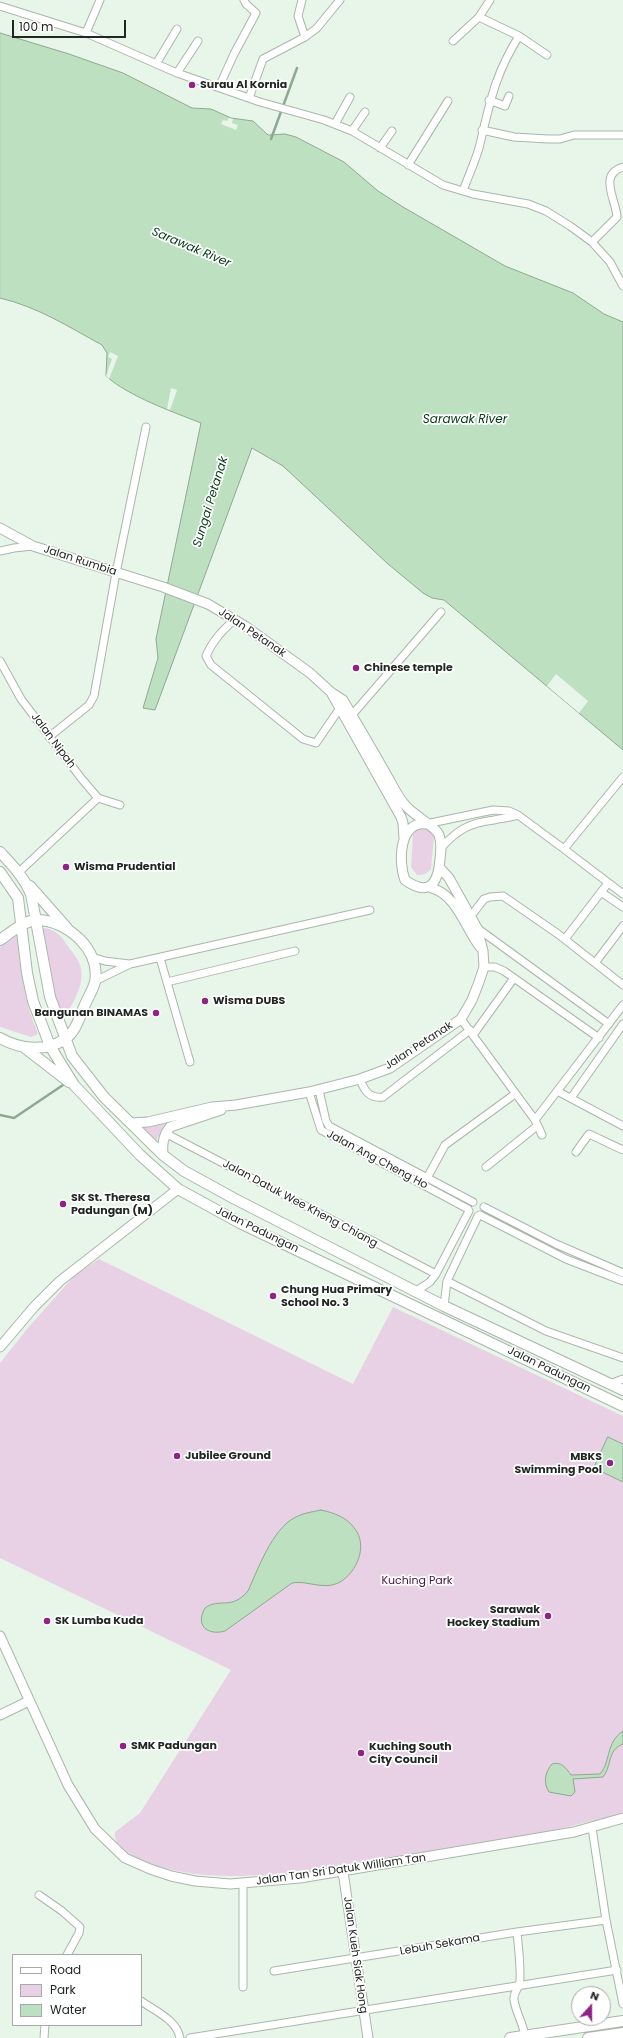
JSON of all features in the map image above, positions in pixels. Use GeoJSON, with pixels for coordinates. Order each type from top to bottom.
{"type":"FeatureCollection","features":[{"type":"Feature","properties":{"kind":"main road"},"geometry":{"type":"LineString","coordinates":[[0,852],[19,872],[27,884],[82,942],[92,956],[95,981],[75,1028],[66,1038],[50,1046],[25,1048],[3,1042]]}},
{"type":"Feature","properties":{"kind":"main road","name":"Jalan Padungan"},"geometry":{"type":"LineString","coordinates":[[0,872],[18,898],[21,927],[33,1001],[50,1046],[74,1085],[140,1155],[178,1189],[246,1226],[623,1406]]}},
{"type":"Feature","properties":{"kind":"main road","name":"Jalan Padungan"},"geometry":{"type":"LineString","coordinates":[[27,884],[37,920],[50,997],[72,1056],[104,1097],[163,1156],[184,1171],[235,1200],[444,1306],[623,1390]]}},
{"type":"Feature","properties":{"kind":"main road"},"geometry":{"type":"LineString","coordinates":[[0,940],[21,927],[37,920],[69,930]]}},
{"type":"Feature","properties":{"kind":"main road"},"geometry":{"type":"LineString","coordinates":[[25,1048],[74,1085]]}},
{"type":"Feature","properties":{"kind":"main road"},"geometry":{"type":"LineString","coordinates":[[510,2038],[524,2031],[623,2021]]}},
{"type":"Feature","properties":{"kind":"main road"},"geometry":{"type":"LineString","coordinates":[[588,2038],[623,2033]]}},
{"type":"Feature","properties":{"kind":"street"},"geometry":{"type":"LineString","coordinates":[[86,33],[100,0]]}},
{"type":"Feature","properties":{"kind":"street"},"geometry":{"type":"LineString","coordinates":[[219,87],[256,13],[246,4],[244,0]]}},
{"type":"Feature","properties":{"kind":"street"},"geometry":{"type":"LineString","coordinates":[[302,0],[298,16],[305,37]]}},
{"type":"Feature","properties":{"kind":"street"},"geometry":{"type":"LineString","coordinates":[[249,98],[263,59],[305,37],[317,28],[340,0]]}},
{"type":"Feature","properties":{"kind":"street"},"geometry":{"type":"LineString","coordinates":[[453,40],[479,17],[490,0]]}},
{"type":"Feature","properties":{"kind":"street"},"geometry":{"type":"LineString","coordinates":[[0,6],[86,33],[177,73],[249,98],[335,124],[352,131],[443,185],[463,191],[528,204],[540,209],[570,226],[592,242],[610,262],[623,286]]}},
{"type":"Feature","properties":{"kind":"street"},"geometry":{"type":"LineString","coordinates":[[479,17],[519,36],[547,54]]}},
{"type":"Feature","properties":{"kind":"street"},"geometry":{"type":"LineString","coordinates":[[156,64],[176,29]]}},
{"type":"Feature","properties":{"kind":"street"},"geometry":{"type":"LineString","coordinates":[[463,191],[479,149],[489,100],[495,81],[519,36]]}},
{"type":"Feature","properties":{"kind":"street"},"geometry":{"type":"LineString","coordinates":[[177,73],[198,41]]}},
{"type":"Feature","properties":{"kind":"street"},"geometry":{"type":"LineString","coordinates":[[489,100],[504,106],[509,96]]}},
{"type":"Feature","properties":{"kind":"street"},"geometry":{"type":"LineString","coordinates":[[335,124],[350,97]]}},
{"type":"Feature","properties":{"kind":"street"},"geometry":{"type":"LineString","coordinates":[[408,165],[448,101]]}},
{"type":"Feature","properties":{"kind":"street"},"geometry":{"type":"LineString","coordinates":[[352,131],[365,112]]}},
{"type":"Feature","properties":{"kind":"street"},"geometry":{"type":"LineString","coordinates":[[482,130],[514,137],[548,140],[560,139],[574,135],[623,135]]}},
{"type":"Feature","properties":{"kind":"street"},"geometry":{"type":"LineString","coordinates":[[380,148],[392,131]]}},
{"type":"Feature","properties":{"kind":"street"},"geometry":{"type":"LineString","coordinates":[[592,242],[617,217],[609,178],[613,172],[623,167]]}},
{"type":"Feature","properties":{"kind":"street"},"geometry":{"type":"LineString","coordinates":[[49,737],[89,705],[92,700],[146,427]]}},
{"type":"Feature","properties":{"kind":"street","name":"Jalan Rumbia"},"geometry":{"type":"LineString","coordinates":[[0,528],[33,546],[163,587]]}},
{"type":"Feature","properties":{"kind":"street"},"geometry":{"type":"LineString","coordinates":[[0,552],[14,548],[33,546]]}},
{"type":"Feature","properties":{"kind":"street","name":"Jalan Petanak"},"geometry":{"type":"LineString","coordinates":[[163,587],[202,602],[235,619],[310,673],[343,700],[402,801],[426,824]]}},
{"type":"Feature","properties":{"kind":"street"},"geometry":{"type":"LineString","coordinates":[[352,716],[441,612]]}},
{"type":"Feature","properties":{"kind":"street"},"geometry":{"type":"LineString","coordinates":[[235,619],[218,635],[206,656],[211,665],[303,739],[316,743],[333,721],[340,708]]}},
{"type":"Feature","properties":{"kind":"street","name":"Jalan Nipah"},"geometry":{"type":"LineString","coordinates":[[0,661],[21,700],[98,798]]}},
{"type":"Feature","properties":{"kind":"street","name":"Jalan Petanak"},"geometry":{"type":"LineString","coordinates":[[332,692],[401,817],[404,838]]}},
{"type":"Feature","properties":{"kind":"street"},"geometry":{"type":"LineString","coordinates":[[564,849],[623,777]]}},
{"type":"Feature","properties":{"kind":"street"},"geometry":{"type":"LineString","coordinates":[[19,872],[98,798],[120,805]]}},
{"type":"Feature","properties":{"kind":"street"},"geometry":{"type":"LineString","coordinates":[[483,951],[470,933],[451,900],[444,892],[429,887],[415,887],[404,880],[401,866],[404,838],[407,832],[416,824],[426,824],[493,810],[509,811],[518,815],[623,894]]}},
{"type":"Feature","properties":{"kind":"street"},"geometry":{"type":"LineString","coordinates":[[441,848],[454,834],[469,825],[508,819],[518,815]]}},
{"type":"Feature","properties":{"kind":"street"},"geometry":{"type":"LineString","coordinates":[[426,824],[436,831],[441,848],[438,876],[429,887]]}},
{"type":"Feature","properties":{"kind":"street","name":"Jalan Petanak"},"geometry":{"type":"LineString","coordinates":[[131,1123],[148,1122],[192,1111],[309,1092],[360,1079],[390,1068],[461,1019],[472,1000],[484,967],[483,951],[477,928],[449,878],[440,867]]}},
{"type":"Feature","properties":{"kind":"street"},"geometry":{"type":"LineString","coordinates":[[565,939],[608,883]]}},
{"type":"Feature","properties":{"kind":"street"},"geometry":{"type":"LineString","coordinates":[[601,892],[623,907]]}},
{"type":"Feature","properties":{"kind":"street"},"geometry":{"type":"LineString","coordinates":[[469,915],[474,912],[484,899],[503,896],[565,939],[623,985]]}},
{"type":"Feature","properties":{"kind":"street"},"geometry":{"type":"LineString","coordinates":[[95,981],[130,964],[370,910]]}},
{"type":"Feature","properties":{"kind":"street"},"geometry":{"type":"LineString","coordinates":[[595,963],[623,926]]}},
{"type":"Feature","properties":{"kind":"street"},"geometry":{"type":"LineString","coordinates":[[477,928],[609,1024]]}},
{"type":"Feature","properties":{"kind":"street"},"geometry":{"type":"LineString","coordinates":[[167,982],[295,951]]}},
{"type":"Feature","properties":{"kind":"street"},"geometry":{"type":"LineString","coordinates":[[92,956],[105,961],[130,964]]}},
{"type":"Feature","properties":{"kind":"street"},"geometry":{"type":"LineString","coordinates":[[160,958],[190,1062]]}},
{"type":"Feature","properties":{"kind":"street"},"geometry":{"type":"LineString","coordinates":[[484,967],[495,967],[514,978],[599,1038]]}},
{"type":"Feature","properties":{"kind":"street"},"geometry":{"type":"LineString","coordinates":[[360,1079],[364,1089],[372,1096],[382,1097],[471,1033],[514,978]]}},
{"type":"Feature","properties":{"kind":"street"},"geometry":{"type":"LineString","coordinates":[[486,1168],[536,1123],[557,1091],[623,1005]]}},
{"type":"Feature","properties":{"kind":"street"},"geometry":{"type":"LineString","coordinates":[[461,1019],[536,1123],[542,1135]]}},
{"type":"Feature","properties":{"kind":"street"},"geometry":{"type":"LineString","coordinates":[[570,1098],[623,1024]]}},
{"type":"Feature","properties":{"kind":"street","name":"Jalan Ang Cheng Ho"},"geometry":{"type":"LineString","coordinates":[[319,1090],[326,1121],[329,1126],[473,1202]]}},
{"type":"Feature","properties":{"kind":"street"},"geometry":{"type":"LineString","coordinates":[[557,1091],[623,1126]]}},
{"type":"Feature","properties":{"kind":"street","name":"Jalan Ang Cheng Ho"},"geometry":{"type":"LineString","coordinates":[[309,1092],[321,1130],[468,1210]]}},
{"type":"Feature","properties":{"kind":"street"},"geometry":{"type":"LineString","coordinates":[[427,1178],[446,1145],[515,1094]]}},
{"type":"Feature","properties":{"kind":"street","name":"Jalan Petanak"},"geometry":{"type":"LineString","coordinates":[[165,1132],[170,1126],[177,1123],[236,1105]]}},
{"type":"Feature","properties":{"kind":"street"},"geometry":{"type":"LineString","coordinates":[[163,1156],[162,1143],[165,1132]]}},
{"type":"Feature","properties":{"kind":"street","name":"Jalan Datuk Wee Kheng Chiang"},"geometry":{"type":"LineString","coordinates":[[165,1132],[436,1274]]}},
{"type":"Feature","properties":{"kind":"street"},"geometry":{"type":"LineString","coordinates":[[576,1152],[589,1134],[623,1150]]}},
{"type":"Feature","properties":{"kind":"street"},"geometry":{"type":"LineString","coordinates":[[0,1347],[34,1307],[60,1281],[178,1189]]}},
{"type":"Feature","properties":{"kind":"street"},"geometry":{"type":"LineString","coordinates":[[416,1291],[430,1282],[436,1274],[473,1202],[478,1202],[484,1207],[556,1244],[622,1270]]}},
{"type":"Feature","properties":{"kind":"street"},"geometry":{"type":"LineString","coordinates":[[444,1306],[447,1281],[484,1207]]}},
{"type":"Feature","properties":{"kind":"street"},"geometry":{"type":"LineString","coordinates":[[468,1210],[471,1215],[479,1216],[566,1259],[623,1281]]}},
{"type":"Feature","properties":{"kind":"street"},"geometry":{"type":"LineString","coordinates":[[447,1281],[546,1332],[623,1358]]}},
{"type":"Feature","properties":{"kind":"street"},"geometry":{"type":"LineString","coordinates":[[609,1384],[623,1379]]}},
{"type":"Feature","properties":{"kind":"street","name":"Jalan Tan Sri Datuk William Tan"},"geometry":{"type":"LineString","coordinates":[[0,1636],[68,1785],[95,1829],[125,1858],[150,1869],[183,1879],[214,1883],[243,1884],[342,1872],[526,1841],[592,1828],[623,1818]]}},
{"type":"Feature","properties":{"kind":"street"},"geometry":{"type":"LineString","coordinates":[[0,1715],[29,1701]]}},
{"type":"Feature","properties":{"kind":"street"},"geometry":{"type":"LineString","coordinates":[[592,1828],[606,1920],[623,2004]]}},
{"type":"Feature","properties":{"kind":"street","name":"Jalan Kueh Siak Hong"},"geometry":{"type":"LineString","coordinates":[[342,1872],[368,2038]]}},
{"type":"Feature","properties":{"kind":"street"},"geometry":{"type":"LineString","coordinates":[[243,1884],[243,1987]]}},
{"type":"Feature","properties":{"kind":"street"},"geometry":{"type":"LineString","coordinates":[[38,1895],[62,1911],[78,1925],[80,1930],[68,1954]]}},
{"type":"Feature","properties":{"kind":"street","name":"Lebuh Sekama"},"geometry":{"type":"LineString","coordinates":[[274,1971],[517,1932],[606,1920]]}},
{"type":"Feature","properties":{"kind":"street"},"geometry":{"type":"LineString","coordinates":[[517,1932],[519,1985],[514,1995],[514,2001],[519,2020],[524,2031]]}},
{"type":"Feature","properties":{"kind":"street"},"geometry":{"type":"LineString","coordinates":[[190,2038],[320,2016],[617,1970]]}},
{"type":"Feature","properties":{"kind":"street"},"geometry":{"type":"LineString","coordinates":[[142,2002],[172,2022],[179,2030],[180,2038]]}},
{"type":"Feature","properties":{"kind":"street"},"geometry":{"type":"LineString","coordinates":[[44,2038],[45,2026]]}},
{"type":"Feature","properties":{"kind":"green space"},"geometry":{"type":"Polygon","coordinates":[[[421,827],[429,828],[434,836],[431,869],[425,874],[417,875],[411,867],[413,834],[421,827]]]}},
{"type":"Feature","properties":{"kind":"green space"},"geometry":{"type":"Polygon","coordinates":[[[43,928],[54,931],[60,935],[77,959],[81,969],[82,976],[79,990],[61,1024],[44,956],[43,928]]]}},
{"type":"Feature","properties":{"kind":"green space"},"geometry":{"type":"Polygon","coordinates":[[[18,934],[20,960],[26,997],[38,1034],[31,1037],[0,1027],[0,947],[18,934]]]}},
{"type":"Feature","properties":{"kind":"green space"},"geometry":{"type":"Polygon","coordinates":[[[167,1119],[156,1141],[140,1126],[167,1119]]]}},
{"type":"Feature","properties":{"kind":"green space","name":"Kuching Park"},"geometry":{"type":"Polygon","coordinates":[[[99,1259],[353,1384],[393,1307],[623,1416],[623,1812],[613,1816],[542,1833],[486,1844],[404,1855],[326,1868],[260,1875],[227,1876],[194,1874],[164,1868],[128,1853],[118,1845],[116,1842],[115,1832],[140,1813],[231,1670],[0,1558],[0,1363],[27,1329],[74,1276],[99,1259]]]}},
{"type":"Feature","properties":{"kind":"water","name":"Sarawak River"},"geometry":{"type":"Polygon","coordinates":[[[0,33],[69,54],[123,73],[192,108],[211,109],[231,118],[253,121],[268,135],[285,134],[296,137],[344,162],[378,191],[505,266],[573,293],[604,314],[623,322],[623,750],[444,600],[432,598],[423,593],[388,564],[283,466],[252,448],[155,710],[143,708],[158,658],[156,639],[201,423],[138,397],[106,376],[107,353],[102,345],[40,312],[0,298],[0,33]]]}},
{"type":"Feature","properties":{"kind":"water","name":"MBKS Swimming Pool"},"geometry":{"type":"Polygon","coordinates":[[[608,1437],[623,1444],[623,1482],[594,1468],[608,1437]]]}},
{"type":"Feature","properties":{"kind":"water"},"geometry":{"type":"Polygon","coordinates":[[[321,1510],[335,1514],[348,1521],[359,1536],[361,1543],[359,1558],[356,1565],[346,1578],[334,1585],[328,1586],[298,1582],[292,1583],[225,1631],[213,1632],[204,1628],[201,1619],[205,1608],[210,1605],[236,1601],[248,1591],[266,1551],[279,1531],[294,1518],[321,1510]]]}},
{"type":"Feature","properties":{"kind":"water"},"geometry":{"type":"Polygon","coordinates":[[[623,1731],[623,1744],[614,1750],[606,1773],[603,1777],[573,1779],[575,1792],[571,1796],[549,1792],[545,1781],[548,1770],[552,1764],[561,1764],[571,1775],[600,1774],[606,1764],[613,1741],[623,1731]]]}},
{"type":"Feature","properties":{"kind":"pier"},"geometry":{"type":"Polygon","coordinates":[[[229,118],[233,119],[232,123],[238,125],[236,130],[221,124],[223,120],[227,121],[229,118]]]}},
{"type":"Feature","properties":{"kind":"pier"},"geometry":{"type":"Polygon","coordinates":[[[110,352],[118,356],[109,379],[106,376],[112,359],[108,357],[110,352]]]}},
{"type":"Feature","properties":{"kind":"pier"},"geometry":{"type":"Polygon","coordinates":[[[171,388],[177,390],[170,410],[167,409],[171,388]]]}},
{"type":"Feature","properties":{"kind":"pier"},"geometry":{"type":"Polygon","coordinates":[[[556,674],[588,701],[579,713],[547,686],[556,674]]]}},
{"type":"Feature","properties":{"kind":"waterway"},"geometry":{"type":"LineString","coordinates":[[271,139],[297,68]]}},
{"type":"Feature","properties":{"kind":"waterway"},"geometry":{"type":"LineString","coordinates":[[0,1115],[14,1118],[63,1085]]}},
{"type":"Feature","properties":{"kind":"place","name":"Surau Al Kornia"},"geometry":{"type":"Point","coordinates":[192,85]}},
{"type":"Feature","properties":{"kind":"place","name":"Chinese temple"},"geometry":{"type":"Point","coordinates":[356,668]}},
{"type":"Feature","properties":{"kind":"place","name":"Wisma Prudential"},"geometry":{"type":"Point","coordinates":[66,867]}},
{"type":"Feature","properties":{"kind":"place","name":"Wisma DUBS"},"geometry":{"type":"Point","coordinates":[205,1001]}},
{"type":"Feature","properties":{"kind":"place","name":"Bangunan BINAMAS"},"geometry":{"type":"Point","coordinates":[156,1013]}},
{"type":"Feature","properties":{"kind":"place","name":"SK St. Theresa Padungan (M)"},"geometry":{"type":"Point","coordinates":[63,1204]}},
{"type":"Feature","properties":{"kind":"place","name":"Chung Hua Primary School No. 3"},"geometry":{"type":"Point","coordinates":[273,1296]}},
{"type":"Feature","properties":{"kind":"place","name":"Jubilee Ground"},"geometry":{"type":"Point","coordinates":[177,1456]}},
{"type":"Feature","properties":{"kind":"place","name":"MBKS Swimming Pool"},"geometry":{"type":"Point","coordinates":[610,1463]}},
{"type":"Feature","properties":{"kind":"place","name":"Sarawak Hockey Stadium"},"geometry":{"type":"Point","coordinates":[548,1616]}},
{"type":"Feature","properties":{"kind":"place","name":"SK Lumba Kuda"},"geometry":{"type":"Point","coordinates":[47,1621]}},
{"type":"Feature","properties":{"kind":"place","name":"SMK Padungan"},"geometry":{"type":"Point","coordinates":[123,1746]}},
{"type":"Feature","properties":{"kind":"place","name":"Kuching South City Council"},"geometry":{"type":"Point","coordinates":[361,1753]}},
{"type":"Feature","properties":{"kind":"water label","name":"Sungai Petanak"},"geometry":{"type":"Point","coordinates":[211,502]}}]}
